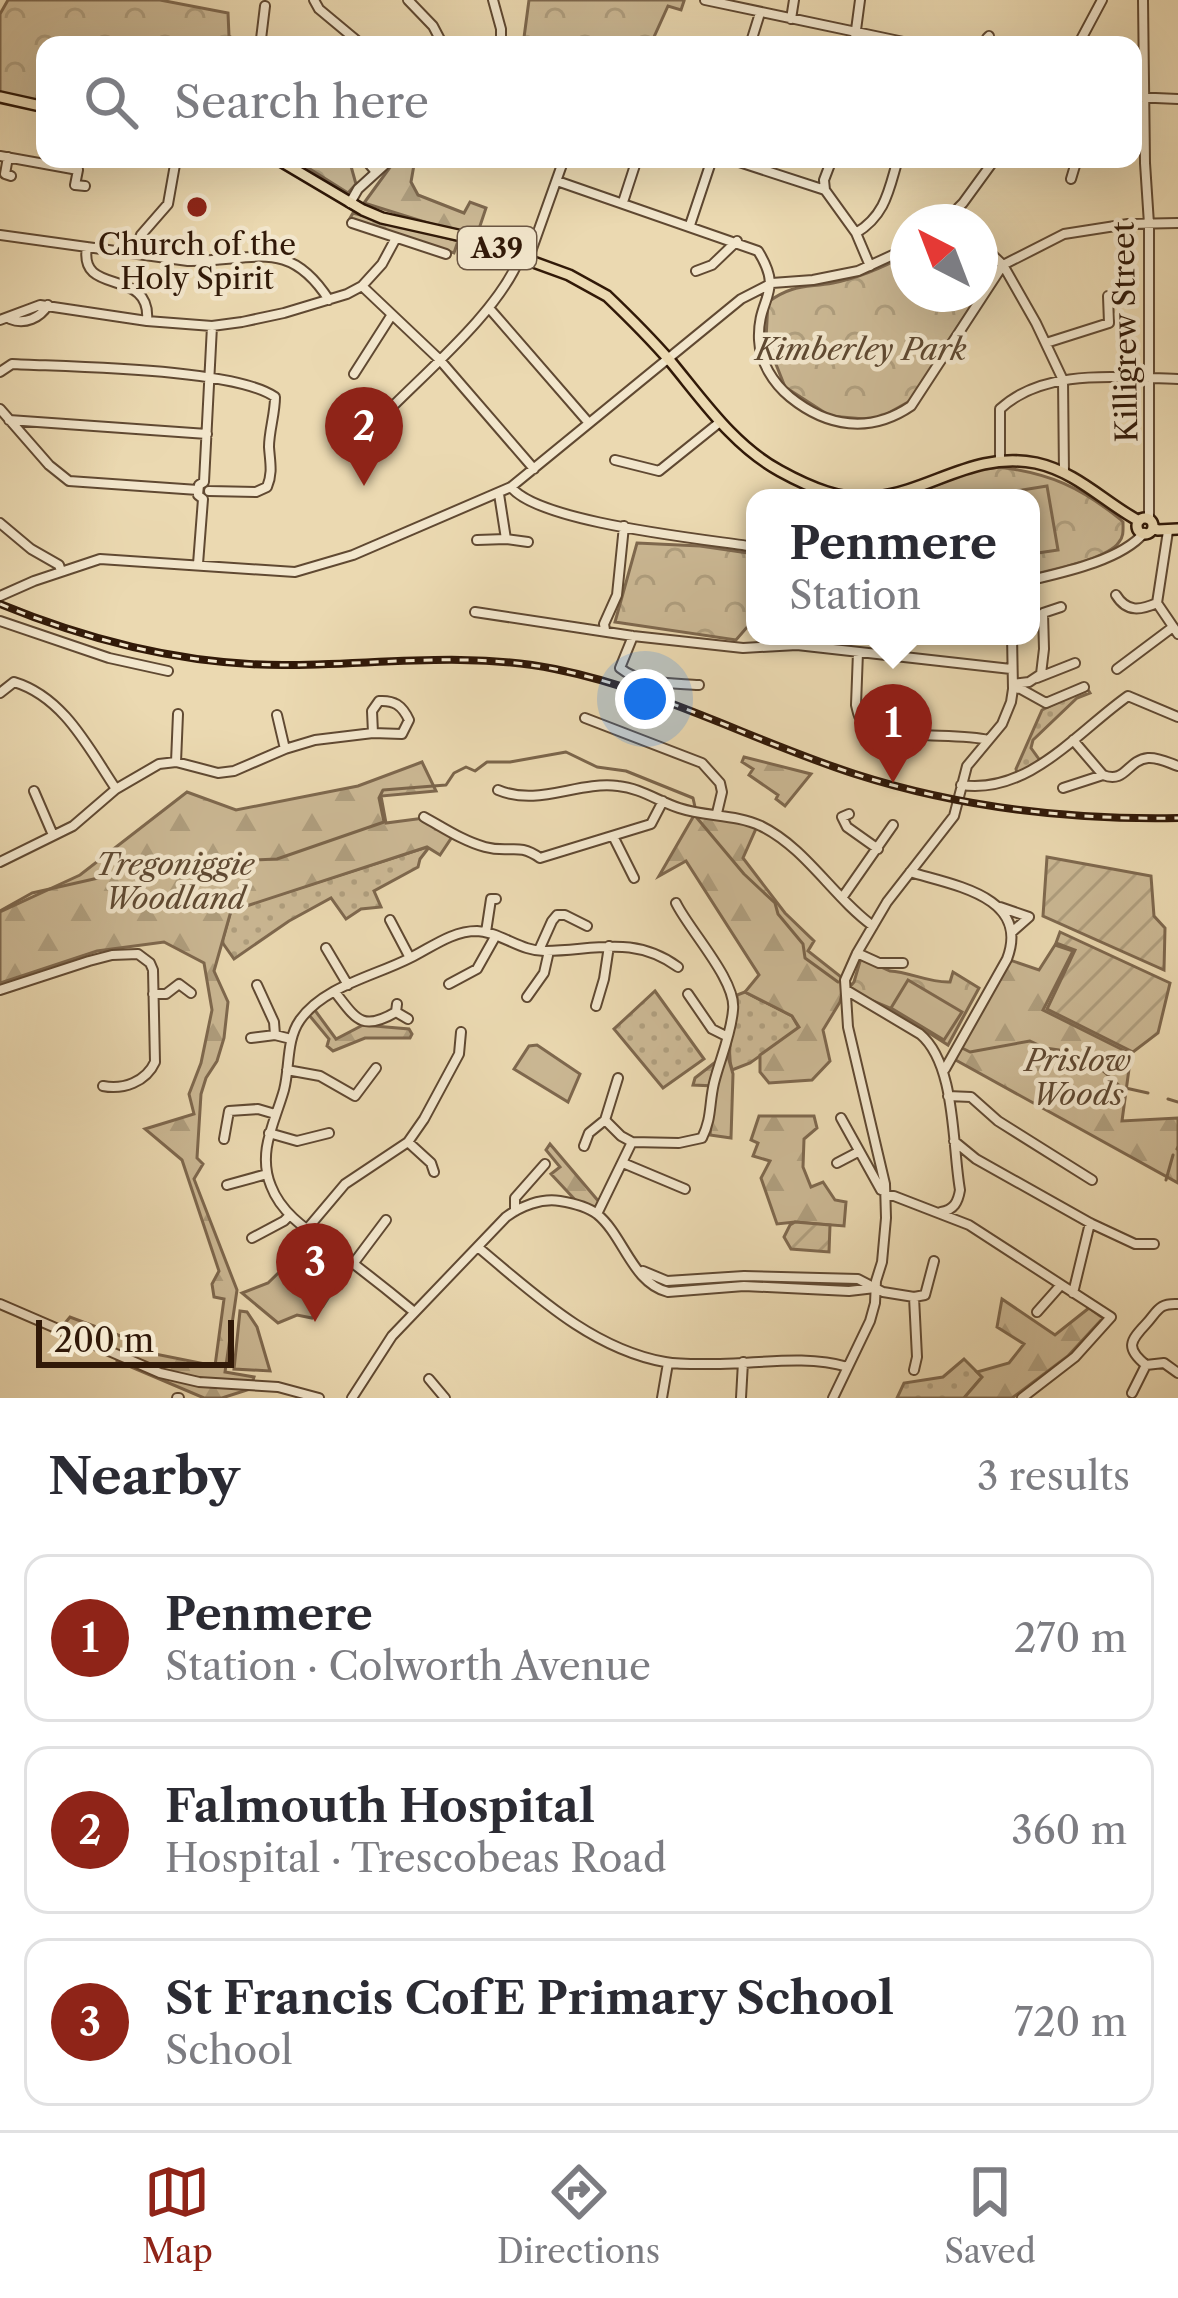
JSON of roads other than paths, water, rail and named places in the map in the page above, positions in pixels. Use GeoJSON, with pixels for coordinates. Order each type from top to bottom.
{"type":"FeatureCollection","features":[{"type":"Feature","properties":{"kind":"main road"},"geometry":{"type":"LineString","coordinates":[[0,97],[36,105]]}},
{"type":"Feature","properties":{"kind":"main road","name":"A39"},"geometry":{"type":"LineString","coordinates":[[295,168],[382,218],[462,236],[583,280],[608,296],[750,451],[819,489]]}},
{"type":"Feature","properties":{"kind":"main road","name":"A39"},"geometry":{"type":"LineString","coordinates":[[908,489],[969,466],[1033,463],[1086,484],[1146,525],[1173,530]]}},
{"type":"Feature","properties":{"kind":"street"},"geometry":{"type":"LineString","coordinates":[[314,0],[352,36]]}},
{"type":"Feature","properties":{"kind":"street"},"geometry":{"type":"LineString","coordinates":[[408,0],[438,36]]}},
{"type":"Feature","properties":{"kind":"street"},"geometry":{"type":"LineString","coordinates":[[494,0],[501,36]]}},
{"type":"Feature","properties":{"kind":"street"},"geometry":{"type":"LineString","coordinates":[[705,0],[877,36]]}},
{"type":"Feature","properties":{"kind":"street"},"geometry":{"type":"LineString","coordinates":[[791,19],[794,0]]}},
{"type":"Feature","properties":{"kind":"street"},"geometry":{"type":"LineString","coordinates":[[854,36],[860,0]]}},
{"type":"Feature","properties":{"kind":"street"},"geometry":{"type":"LineString","coordinates":[[1083,36],[1102,0]]}},
{"type":"Feature","properties":{"kind":"street","name":"Killigrew Street"},"geometry":{"type":"LineString","coordinates":[[1141,36],[1143,0]]}},
{"type":"Feature","properties":{"kind":"street"},"geometry":{"type":"LineString","coordinates":[[261,36],[265,6]]}},
{"type":"Feature","properties":{"kind":"street"},"geometry":{"type":"LineString","coordinates":[[753,36],[760,13]]}},
{"type":"Feature","properties":{"kind":"street"},"geometry":{"type":"LineString","coordinates":[[1142,98],[1178,99]]}},
{"type":"Feature","properties":{"kind":"street","name":"Killigrew Street"},"geometry":{"type":"LineString","coordinates":[[1142,144],[1149,224],[1146,525]]}},
{"type":"Feature","properties":{"kind":"street"},"geometry":{"type":"LineString","coordinates":[[5,175],[4,157],[36,163]]}},
{"type":"Feature","properties":{"kind":"street"},"geometry":{"type":"LineString","coordinates":[[67,168],[78,170],[76,185]]}},
{"type":"Feature","properties":{"kind":"street"},"geometry":{"type":"LineString","coordinates":[[134,253],[141,235],[168,204],[174,168]]}},
{"type":"Feature","properties":{"kind":"street"},"geometry":{"type":"LineString","coordinates":[[373,168],[376,172]]}},
{"type":"Feature","properties":{"kind":"street"},"geometry":{"type":"LineString","coordinates":[[350,203],[381,168]]}},
{"type":"Feature","properties":{"kind":"street"},"geometry":{"type":"LineString","coordinates":[[385,414],[489,308],[524,258],[561,168]]}},
{"type":"Feature","properties":{"kind":"street"},"geometry":{"type":"LineString","coordinates":[[623,202],[635,168]]}},
{"type":"Feature","properties":{"kind":"street"},"geometry":{"type":"LineString","coordinates":[[690,225],[709,168]]}},
{"type":"Feature","properties":{"kind":"street"},"geometry":{"type":"LineString","coordinates":[[758,168],[825,190]]}},
{"type":"Feature","properties":{"kind":"street"},"geometry":{"type":"LineString","coordinates":[[829,168],[825,190],[856,232],[870,266]]}},
{"type":"Feature","properties":{"kind":"street"},"geometry":{"type":"LineString","coordinates":[[856,232],[885,206],[896,168]]}},
{"type":"Feature","properties":{"kind":"street"},"geometry":{"type":"LineString","coordinates":[[962,204],[988,168]]}},
{"type":"Feature","properties":{"kind":"street"},"geometry":{"type":"LineString","coordinates":[[1071,179],[1074,168]]}},
{"type":"Feature","properties":{"kind":"street"},"geometry":{"type":"LineString","coordinates":[[557,182],[758,251],[770,269],[772,283],[762,307],[759,341],[765,367],[780,389],[816,416],[841,424],[875,423],[911,406],[1004,265],[1064,234],[1128,224],[1178,223]]}},
{"type":"Feature","properties":{"kind":"street"},"geometry":{"type":"LineString","coordinates":[[352,223],[446,254]]}},
{"type":"Feature","properties":{"kind":"street"},"geometry":{"type":"LineString","coordinates":[[0,235],[220,261],[280,257],[301,266],[329,300]]}},
{"type":"Feature","properties":{"kind":"street"},"geometry":{"type":"LineString","coordinates":[[5,319],[33,306],[48,305],[212,326],[284,314],[362,286],[382,264],[396,238]]}},
{"type":"Feature","properties":{"kind":"street"},"geometry":{"type":"LineString","coordinates":[[696,271],[712,265],[737,241]]}},
{"type":"Feature","properties":{"kind":"street"},"geometry":{"type":"LineString","coordinates":[[86,247],[85,260],[93,273],[144,296],[147,321]]}},
{"type":"Feature","properties":{"kind":"street"},"geometry":{"type":"LineString","coordinates":[[1,595],[100,559],[295,572],[352,555],[511,487],[728,308],[772,283],[835,277],[890,257]]}},
{"type":"Feature","properties":{"kind":"street"},"geometry":{"type":"LineString","coordinates":[[998,260],[1063,380],[1064,473]]}},
{"type":"Feature","properties":{"kind":"street"},"geometry":{"type":"LineString","coordinates":[[362,286],[439,359],[534,469]]}},
{"type":"Feature","properties":{"kind":"street"},"geometry":{"type":"LineString","coordinates":[[1046,343],[1109,323],[1108,296]]}},
{"type":"Feature","properties":{"kind":"street"},"geometry":{"type":"LineString","coordinates":[[489,308],[588,422]]}},
{"type":"Feature","properties":{"kind":"street"},"geometry":{"type":"LineString","coordinates":[[354,374],[391,316]]}},
{"type":"Feature","properties":{"kind":"street"},"geometry":{"type":"LineString","coordinates":[[198,564],[212,326]]}},
{"type":"Feature","properties":{"kind":"street"},"geometry":{"type":"LineString","coordinates":[[0,372],[12,364],[254,386],[275,397],[269,442],[271,477],[267,487],[256,492],[69,481],[0,409]]}},
{"type":"Feature","properties":{"kind":"street"},"geometry":{"type":"LineString","coordinates":[[1000,461],[1002,405],[1032,388],[1063,380],[1178,380]]}},
{"type":"Feature","properties":{"kind":"street"},"geometry":{"type":"LineString","coordinates":[[8,419],[207,434]]}},
{"type":"Feature","properties":{"kind":"street"},"geometry":{"type":"LineString","coordinates":[[615,460],[659,471],[719,422]]}},
{"type":"Feature","properties":{"kind":"street"},"geometry":{"type":"LineString","coordinates":[[511,487],[518,496],[544,509],[746,546]]}},
{"type":"Feature","properties":{"kind":"street"},"geometry":{"type":"LineString","coordinates":[[499,494],[506,539]]}},
{"type":"Feature","properties":{"kind":"street"},"geometry":{"type":"LineString","coordinates":[[0,523],[61,571]]}},
{"type":"Feature","properties":{"kind":"street"},"geometry":{"type":"LineString","coordinates":[[1040,577],[1133,544],[1146,525]]}},
{"type":"Feature","properties":{"kind":"street"},"geometry":{"type":"LineString","coordinates":[[605,630],[617,595],[624,526]]}},
{"type":"Feature","properties":{"kind":"street"},"geometry":{"type":"LineString","coordinates":[[1117,669],[1175,630],[1157,603],[1173,530]]}},
{"type":"Feature","properties":{"kind":"street"},"geometry":{"type":"LineString","coordinates":[[477,540],[528,542]]}},
{"type":"Feature","properties":{"kind":"street"},"geometry":{"type":"LineString","coordinates":[[1116,596],[1135,610],[1157,603]]}},
{"type":"Feature","properties":{"kind":"street"},"geometry":{"type":"LineString","coordinates":[[1036,679],[1043,666],[1043,613],[1061,608]]}},
{"type":"Feature","properties":{"kind":"street"},"geometry":{"type":"LineString","coordinates":[[475,612],[743,649],[797,645],[1011,669]]}},
{"type":"Feature","properties":{"kind":"street"},"geometry":{"type":"LineString","coordinates":[[0,621],[109,658],[168,671]]}},
{"type":"Feature","properties":{"kind":"street"},"geometry":{"type":"LineString","coordinates":[[633,636],[620,668],[627,674],[655,682],[699,685]]}},
{"type":"Feature","properties":{"kind":"street"},"geometry":{"type":"LineString","coordinates":[[833,1398],[875,1303],[886,1194],[848,1027],[844,989],[856,953],[909,872],[954,815],[968,766],[1002,724],[1013,687],[1012,645]]}},
{"type":"Feature","properties":{"kind":"street"},"geometry":{"type":"LineString","coordinates":[[858,652],[856,705],[870,727],[900,734],[988,740]]}},
{"type":"Feature","properties":{"kind":"street"},"geometry":{"type":"LineString","coordinates":[[1013,687],[1075,663]]}},
{"type":"Feature","properties":{"kind":"street"},"geometry":{"type":"LineString","coordinates":[[0,693],[14,682],[50,703],[70,720],[116,789]]}},
{"type":"Feature","properties":{"kind":"street"},"geometry":{"type":"LineString","coordinates":[[1013,687],[1046,703],[1084,687]]}},
{"type":"Feature","properties":{"kind":"street"},"geometry":{"type":"LineString","coordinates":[[961,790],[1040,766],[1128,696],[1178,717]]}},
{"type":"Feature","properties":{"kind":"street"},"geometry":{"type":"LineString","coordinates":[[0,862],[73,826],[116,789],[159,764],[234,771],[315,740],[402,734],[410,720],[397,703],[379,701],[372,711],[373,733]]}},
{"type":"Feature","properties":{"kind":"street"},"geometry":{"type":"LineString","coordinates":[[176,762],[178,714]]}},
{"type":"Feature","properties":{"kind":"street"},"geometry":{"type":"LineString","coordinates":[[277,715],[285,749]]}},
{"type":"Feature","properties":{"kind":"street"},"geometry":{"type":"LineString","coordinates":[[585,718],[702,764],[720,783],[717,813]]}},
{"type":"Feature","properties":{"kind":"street"},"geometry":{"type":"LineString","coordinates":[[1073,740],[1110,779],[1141,759],[1178,766]]}},
{"type":"Feature","properties":{"kind":"street"},"geometry":{"type":"LineString","coordinates":[[1063,788],[1103,775]]}},
{"type":"Feature","properties":{"kind":"street"},"geometry":{"type":"LineString","coordinates":[[498,790],[525,798],[617,785],[696,812],[758,824],[777,835],[873,926]]}},
{"type":"Feature","properties":{"kind":"street"},"geometry":{"type":"LineString","coordinates":[[34,791],[53,835]]}},
{"type":"Feature","properties":{"kind":"street"},"geometry":{"type":"LineString","coordinates":[[424,817],[484,847],[530,850],[540,858],[651,824],[663,801]]}},
{"type":"Feature","properties":{"kind":"street"},"geometry":{"type":"LineString","coordinates":[[849,814],[842,817],[847,827],[878,848]]}},
{"type":"Feature","properties":{"kind":"street"},"geometry":{"type":"LineString","coordinates":[[842,898],[893,825]]}},
{"type":"Feature","properties":{"kind":"street"},"geometry":{"type":"LineString","coordinates":[[614,838],[634,878]]}},
{"type":"Feature","properties":{"kind":"street"},"geometry":{"type":"LineString","coordinates":[[909,872],[968,890],[1030,917],[1012,932]]}},
{"type":"Feature","properties":{"kind":"street"},"geometry":{"type":"LineString","coordinates":[[449,984],[477,969],[490,934],[491,899],[496,899]]}},
{"type":"Feature","properties":{"kind":"street"},"geometry":{"type":"LineString","coordinates":[[605,1120],[632,1142],[679,1143],[702,1138],[710,1122],[713,1086],[734,1006],[730,989],[676,903]]}},
{"type":"Feature","properties":{"kind":"street"},"geometry":{"type":"LineString","coordinates":[[945,1070],[1012,948],[1012,932],[999,906]]}},
{"type":"Feature","properties":{"kind":"street"},"geometry":{"type":"LineString","coordinates":[[526,997],[544,974],[543,951],[551,921],[565,915],[586,926]]}},
{"type":"Feature","properties":{"kind":"street"},"geometry":{"type":"LineString","coordinates":[[389,920],[410,958]]}},
{"type":"Feature","properties":{"kind":"street"},"geometry":{"type":"LineString","coordinates":[[413,1311],[290,1215],[267,1174],[269,1133],[298,1022],[335,992],[461,934],[490,934],[543,951],[609,946],[647,950],[677,967]]}},
{"type":"Feature","properties":{"kind":"street"},"geometry":{"type":"LineString","coordinates":[[596,1006],[609,946]]}},
{"type":"Feature","properties":{"kind":"street"},"geometry":{"type":"LineString","coordinates":[[326,948],[348,986]]}},
{"type":"Feature","properties":{"kind":"street"},"geometry":{"type":"LineString","coordinates":[[0,990],[89,961],[133,953],[143,956],[150,963],[154,994],[155,1062],[140,1080],[116,1089],[103,1086]]}},
{"type":"Feature","properties":{"kind":"street"},"geometry":{"type":"LineString","coordinates":[[856,953],[879,963],[903,963]]}},
{"type":"Feature","properties":{"kind":"street"},"geometry":{"type":"LineString","coordinates":[[154,994],[166,994],[179,984],[190,993]]}},
{"type":"Feature","properties":{"kind":"street"},"geometry":{"type":"LineString","coordinates":[[257,985],[275,1035]]}},
{"type":"Feature","properties":{"kind":"street"},"geometry":{"type":"LineString","coordinates":[[844,989],[952,1055]]}},
{"type":"Feature","properties":{"kind":"street"},"geometry":{"type":"LineString","coordinates":[[335,992],[355,1018],[368,1023],[382,1021],[397,1008],[408,1019]]}},
{"type":"Feature","properties":{"kind":"street"},"geometry":{"type":"LineString","coordinates":[[688,994],[712,1029],[726,1036]]}},
{"type":"Feature","properties":{"kind":"street"},"geometry":{"type":"LineString","coordinates":[[307,1229],[345,1184],[408,1142],[454,1066],[461,1033]]}},
{"type":"Feature","properties":{"kind":"street"},"geometry":{"type":"LineString","coordinates":[[251,1038],[291,1039]]}},
{"type":"Feature","properties":{"kind":"street"},"geometry":{"type":"LineString","coordinates":[[928,1041],[945,1070],[959,1201],[969,1225]]}},
{"type":"Feature","properties":{"kind":"street"},"geometry":{"type":"LineString","coordinates":[[287,1070],[320,1076],[355,1096],[376,1068]]}},
{"type":"Feature","properties":{"kind":"street"},"geometry":{"type":"LineString","coordinates":[[584,1146],[589,1133],[605,1120],[618,1078]]}},
{"type":"Feature","properties":{"kind":"street"},"geometry":{"type":"LineString","coordinates":[[948,1096],[971,1097],[998,1121],[1092,1180]]}},
{"type":"Feature","properties":{"kind":"street"},"geometry":{"type":"LineString","coordinates":[[224,1139],[229,1111],[258,1109],[274,1114]]}},
{"type":"Feature","properties":{"kind":"street"},"geometry":{"type":"LineString","coordinates":[[842,1118],[886,1194],[993,1238],[1111,1317],[1075,1357],[1022,1398]]}},
{"type":"Feature","properties":{"kind":"street"},"geometry":{"type":"LineString","coordinates":[[269,1133],[297,1141],[329,1133]]}},
{"type":"Feature","properties":{"kind":"street"},"geometry":{"type":"LineString","coordinates":[[952,1140],[976,1159],[1090,1223],[1135,1244],[1154,1244]]}},
{"type":"Feature","properties":{"kind":"street"},"geometry":{"type":"LineString","coordinates":[[408,1142],[431,1163],[434,1172]]}},
{"type":"Feature","properties":{"kind":"street"},"geometry":{"type":"LineString","coordinates":[[597,1214],[632,1142]]}},
{"type":"Feature","properties":{"kind":"street"},"geometry":{"type":"LineString","coordinates":[[836,1163],[858,1152]]}},
{"type":"Feature","properties":{"kind":"street"},"geometry":{"type":"LineString","coordinates":[[957,1171],[962,1163],[976,1159]]}},
{"type":"Feature","properties":{"kind":"street"},"geometry":{"type":"LineString","coordinates":[[622,1163],[685,1190]]}},
{"type":"Feature","properties":{"kind":"street"},"geometry":{"type":"LineString","coordinates":[[515,1211],[515,1198],[545,1164]]}},
{"type":"Feature","properties":{"kind":"street"},"geometry":{"type":"LineString","coordinates":[[226,1185],[267,1174]]}},
{"type":"Feature","properties":{"kind":"street"},"geometry":{"type":"LineString","coordinates":[[352,1398],[413,1311],[515,1211],[550,1200],[597,1214],[649,1283],[668,1292],[744,1286],[875,1288],[914,1297],[925,1295],[934,1261]]}},
{"type":"Feature","properties":{"kind":"street"},"geometry":{"type":"LineString","coordinates":[[939,1212],[959,1201]]}},
{"type":"Feature","properties":{"kind":"street"},"geometry":{"type":"LineString","coordinates":[[252,1238],[290,1215]]}},
{"type":"Feature","properties":{"kind":"street"},"geometry":{"type":"LineString","coordinates":[[353,1264],[386,1220]]}},
{"type":"Feature","properties":{"kind":"street"},"geometry":{"type":"LineString","coordinates":[[1073,1293],[1090,1223]]}},
{"type":"Feature","properties":{"kind":"street"},"geometry":{"type":"LineString","coordinates":[[479,1247],[572,1322],[616,1346],[668,1363],[809,1361],[848,1367]]}},
{"type":"Feature","properties":{"kind":"street"},"geometry":{"type":"LineString","coordinates":[[1037,1312],[1060,1286]]}},
{"type":"Feature","properties":{"kind":"street"},"geometry":{"type":"LineString","coordinates":[[914,1297],[914,1370]]}},
{"type":"Feature","properties":{"kind":"street"},"geometry":{"type":"LineString","coordinates":[[0,1304],[160,1373],[319,1398]]}},
{"type":"Feature","properties":{"kind":"street"},"geometry":{"type":"LineString","coordinates":[[1178,1304],[1161,1305],[1133,1338],[1134,1354],[1146,1365],[1164,1364],[1178,1373]]}},
{"type":"Feature","properties":{"kind":"street"},"geometry":{"type":"LineString","coordinates":[[662,1398],[668,1363]]}},
{"type":"Feature","properties":{"kind":"street"},"geometry":{"type":"LineString","coordinates":[[741,1398],[742,1363]]}},
{"type":"Feature","properties":{"kind":"street"},"geometry":{"type":"LineString","coordinates":[[1132,1393],[1146,1365]]}},
{"type":"Feature","properties":{"kind":"street"},"geometry":{"type":"LineString","coordinates":[[428,1379],[445,1398]]}},
{"type":"Feature","properties":{"kind":"waterway"},"geometry":{"type":"LineString","coordinates":[[0,911],[32,893],[160,864],[277,859],[384,822],[379,798],[383,790],[446,785],[454,773],[466,767],[475,771],[487,762],[566,752],[693,798],[695,807]]}},
{"type":"Feature","properties":{"kind":"waterway"},"geometry":{"type":"LineString","coordinates":[[697,818],[775,903],[778,914],[803,944],[805,958],[838,982]]}},
{"type":"Feature","properties":{"kind":"waterway"},"geometry":{"type":"LineString","coordinates":[[962,1048],[970,1052],[1030,1041],[1102,1070],[1121,1087],[1148,1093]]}},
{"type":"Feature","properties":{"kind":"waterway"},"geometry":{"type":"LineString","coordinates":[[1168,1099],[1178,1102]]}},
{"type":"Feature","properties":{"kind":"waterway"},"geometry":{"type":"LineString","coordinates":[[1166,1180],[1173,1155]]}},
{"type":"Feature","properties":{"kind":"railway"},"geometry":{"type":"LineString","coordinates":[[0,604],[103,640],[210,661],[283,665],[453,660],[555,669],[632,690],[855,774],[934,795],[1055,814],[1178,818]]}},
{"type":"Feature","properties":{"kind":"place","name":"Church of the Holy Spirit"},"geometry":{"type":"Point","coordinates":[197,207]}},
{"type":"Feature","properties":{"kind":"place","name":"Falmouth Hospital"},"geometry":{"type":"Point","coordinates":[364,486]}},
{"type":"Feature","properties":{"kind":"place","name":"Penmere"},"geometry":{"type":"Point","coordinates":[893,783]}},
{"type":"Feature","properties":{"kind":"place","name":"St Francis CofE Primary School"},"geometry":{"type":"Point","coordinates":[315,1322]}},
{"type":"Feature","properties":{"kind":"park label","name":"Kimberley Park"},"geometry":{"type":"Point","coordinates":[861,349]}},
{"type":"Feature","properties":{"kind":"park label","name":"Tregoniggie Woodland"},"geometry":{"type":"Point","coordinates":[175,881]}},
{"type":"Feature","properties":{"kind":"park label","name":"Prislow Woods"},"geometry":{"type":"Point","coordinates":[1078,1077]}}]}
